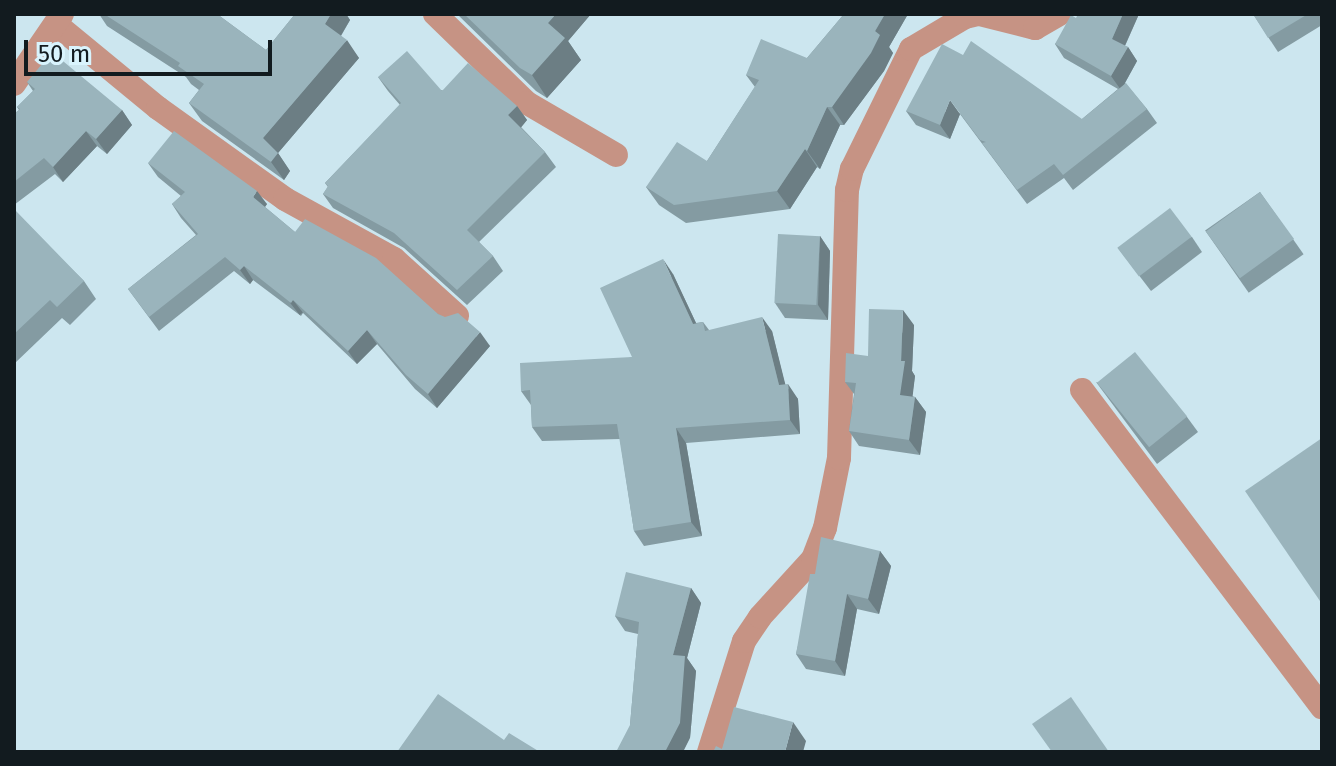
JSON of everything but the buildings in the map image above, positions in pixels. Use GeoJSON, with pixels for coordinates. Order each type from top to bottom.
{"type":"FeatureCollection","features":[{"type":"Feature","properties":{"kind":"street"},"geometry":{"type":"LineString","coordinates":[[435,14],[527,103],[553,121],[616,155]]}},
{"type":"Feature","properties":{"kind":"street"},"geometry":{"type":"LineString","coordinates":[[709,752],[744,641],[760,617],[813,559],[825,528],[839,458],[847,190],[852,169],[911,49],[965,17],[979,14],[1035,28],[1059,14]]}},
{"type":"Feature","properties":{"kind":"street"},"geometry":{"type":"LineString","coordinates":[[14,84],[60,20],[158,108],[285,199],[394,259],[457,316]]}},
{"type":"Feature","properties":{"kind":"street"},"geometry":{"type":"LineString","coordinates":[[1082,390],[1322,707]]}}]}
